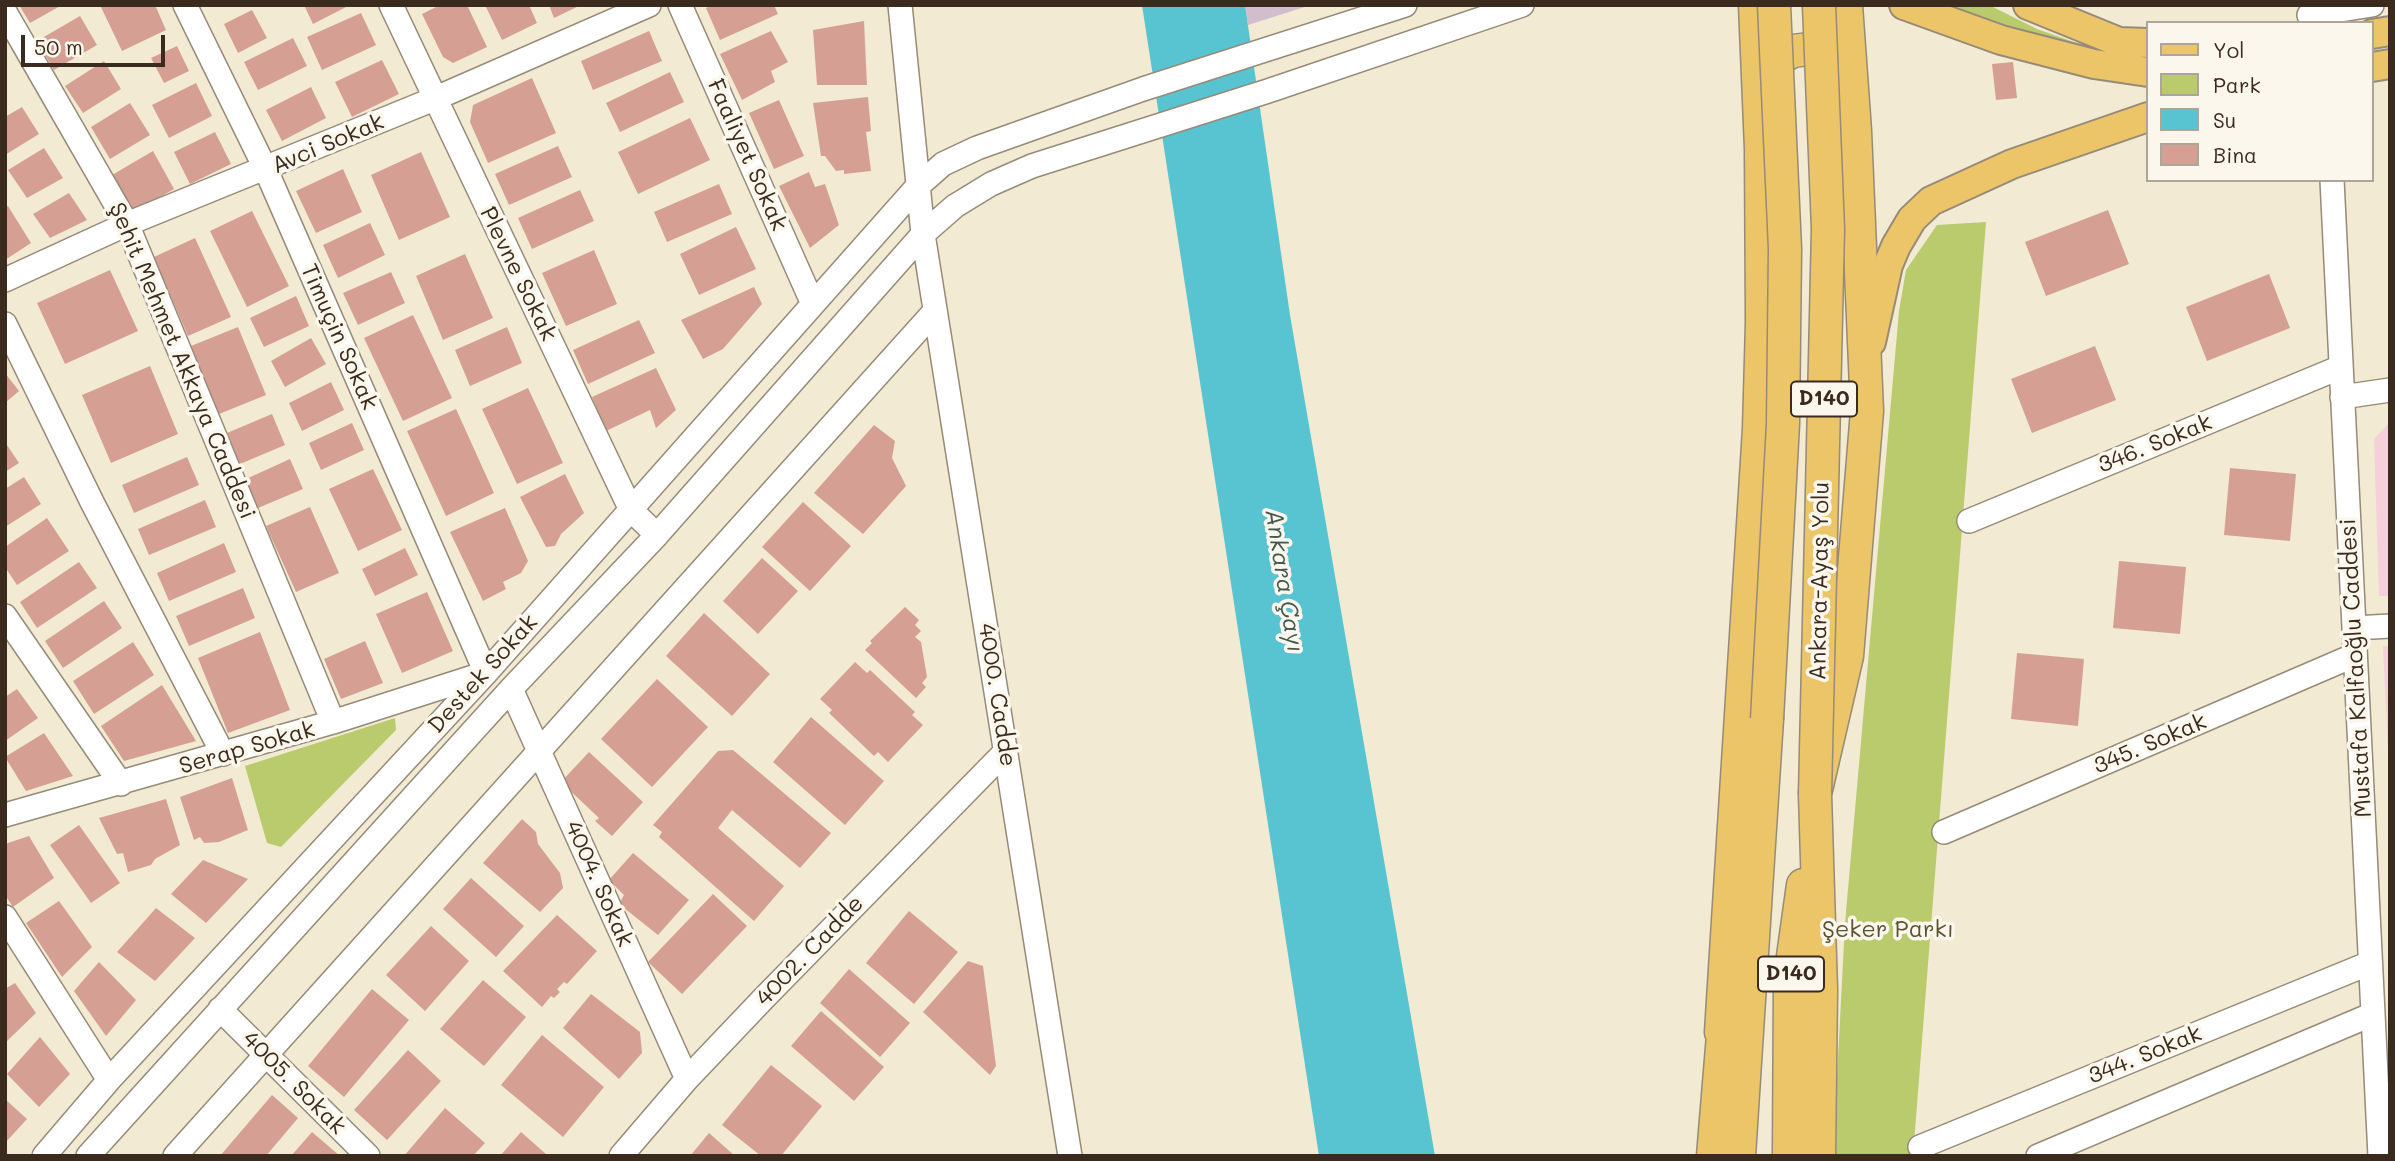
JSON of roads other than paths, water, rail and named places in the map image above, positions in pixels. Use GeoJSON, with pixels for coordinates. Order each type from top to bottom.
{"type":"FeatureCollection","features":[{"type":"Feature","properties":{"kind":"highway"},"geometry":{"type":"LineString","coordinates":[[1713,1156],[1759,416],[1762,323],[1755,5]]}},
{"type":"Feature","properties":{"kind":"highway","name":"Ankara-Ayaş Yolu"},"geometry":{"type":"LineString","coordinates":[[1739,1156],[1762,817],[1783,424],[1785,249],[1774,5]]}},
{"type":"Feature","properties":{"kind":"highway","name":"Ankara-Ayaş Yolu"},"geometry":{"type":"LineString","coordinates":[[1789,1156],[1790,978],[1815,793],[1828,229],[1819,5]]}},
{"type":"Feature","properties":{"kind":"highway"},"geometry":{"type":"LineString","coordinates":[[1819,1156],[1821,990],[1815,793],[1847,656],[1866,424],[1866,369],[1852,72],[1846,5]]}},
{"type":"Feature","properties":{"kind":"highway"},"geometry":{"type":"LineString","coordinates":[[1758,84],[1766,69],[1778,58],[1793,51],[1809,49],[1826,52],[1840,60],[1852,72]]}},
{"type":"Feature","properties":{"kind":"highway"},"geometry":{"type":"LineString","coordinates":[[1721,1032],[1762,817]]}},
{"type":"Feature","properties":{"kind":"main road"},"geometry":{"type":"LineString","coordinates":[[1904,5],[2001,40],[2095,64],[2146,72]]}},
{"type":"Feature","properties":{"kind":"main road"},"geometry":{"type":"LineString","coordinates":[[2028,5],[2119,42],[2146,43]]}},
{"type":"Feature","properties":{"kind":"main road"},"geometry":{"type":"LineString","coordinates":[[2049,5],[2072,23]]}},
{"type":"Feature","properties":{"kind":"main road"},"geometry":{"type":"LineString","coordinates":[[1866,369],[1888,265],[1912,219],[1931,201],[2012,164],[2146,118]]}},
{"type":"Feature","properties":{"kind":"street","name":"Timuçin Sokak"},"geometry":{"type":"LineString","coordinates":[[185,5],[266,170],[486,673]]}},
{"type":"Feature","properties":{"kind":"street","name":"Plevne Sokak"},"geometry":{"type":"LineString","coordinates":[[391,5],[631,510],[657,535]]}},
{"type":"Feature","properties":{"kind":"street","name":"Avci Sokak"},"geometry":{"type":"LineString","coordinates":[[5,280],[127,224],[266,170],[649,5]]}},
{"type":"Feature","properties":{"kind":"street","name":"Faaliyet Sokak"},"geometry":{"type":"LineString","coordinates":[[680,5],[813,304]]}},
{"type":"Feature","properties":{"kind":"street"},"geometry":{"type":"LineString","coordinates":[[900,5],[923,234]]}},
{"type":"Feature","properties":{"kind":"street","name":"Destek Sokak"},"geometry":{"type":"LineString","coordinates":[[44,1156],[109,1080],[486,673],[917,187],[943,164],[977,148],[1143,89],[1405,5]]}},
{"type":"Feature","properties":{"kind":"street","name":"Destek Sokak"},"geometry":{"type":"LineString","coordinates":[[88,1156],[511,689],[657,535],[923,234],[954,206],[991,184],[1032,166],[1268,91],[1522,5]]}},
{"type":"Feature","properties":{"kind":"street"},"geometry":{"type":"LineString","coordinates":[[2309,14],[2372,5]]}},
{"type":"Feature","properties":{"kind":"street","name":"Şehit Mehmet Akkaya Caddesi"},"geometry":{"type":"LineString","coordinates":[[5,12],[127,224],[333,722]]}},
{"type":"Feature","properties":{"kind":"street","name":"Mustafa Kalfaoğlu Caddesi"},"geometry":{"type":"LineString","coordinates":[[2332,182],[2371,963],[2383,1052],[2380,1156]]}},
{"type":"Feature","properties":{"kind":"street","name":"4000. Cadde"},"geometry":{"type":"LineString","coordinates":[[923,234],[1070,1156]]}},
{"type":"Feature","properties":{"kind":"street"},"geometry":{"type":"LineString","coordinates":[[175,1156],[935,311]]}},
{"type":"Feature","properties":{"kind":"street"},"geometry":{"type":"LineString","coordinates":[[5,324],[92,502],[223,754]]}},
{"type":"Feature","properties":{"kind":"street","name":"346. Sokak"},"geometry":{"type":"LineString","coordinates":[[1969,521],[2341,368]]}},
{"type":"Feature","properties":{"kind":"street"},"geometry":{"type":"LineString","coordinates":[[2342,397],[2390,390]]}},
{"type":"Feature","properties":{"kind":"street"},"geometry":{"type":"LineString","coordinates":[[5,615],[121,784]]}},
{"type":"Feature","properties":{"kind":"street"},"geometry":{"type":"LineString","coordinates":[[2354,628],[2390,626]]}},
{"type":"Feature","properties":{"kind":"street","name":"345. Sokak"},"geometry":{"type":"LineString","coordinates":[[1944,832],[2355,655]]}},
{"type":"Feature","properties":{"kind":"street","name":"Serap Sokak"},"geometry":{"type":"LineString","coordinates":[[5,815],[333,722],[486,673]]}},
{"type":"Feature","properties":{"kind":"street","name":"4004. Sokak"},"geometry":{"type":"LineString","coordinates":[[511,689],[687,1079]]}},
{"type":"Feature","properties":{"kind":"street","name":"4002. Cadde"},"geometry":{"type":"LineString","coordinates":[[621,1156],[687,1079],[1006,751]]}},
{"type":"Feature","properties":{"kind":"street"},"geometry":{"type":"LineString","coordinates":[[5,917],[109,1080]]}},
{"type":"Feature","properties":{"kind":"street","name":"344. Sokak"},"geometry":{"type":"LineString","coordinates":[[1920,1147],[2371,963]]}},
{"type":"Feature","properties":{"kind":"street","name":"4005. Sokak"},"geometry":{"type":"LineString","coordinates":[[220,1009],[368,1156]]}},
{"type":"Feature","properties":{"kind":"street"},"geometry":{"type":"LineString","coordinates":[[2038,1156],[2379,1020]]}},
{"type":"Feature","properties":{"kind":"water","name":"Ankara Çayı"},"geometry":{"type":"Polygon","coordinates":[[[1142,5],[1245,5],[1290,315],[1435,1156],[1319,1156],[1142,5]]]}},
{"type":"Feature","properties":{"kind":"park label","name":"Şeker Parkı"},"geometry":{"type":"Point","coordinates":[1888,930]}}]}
